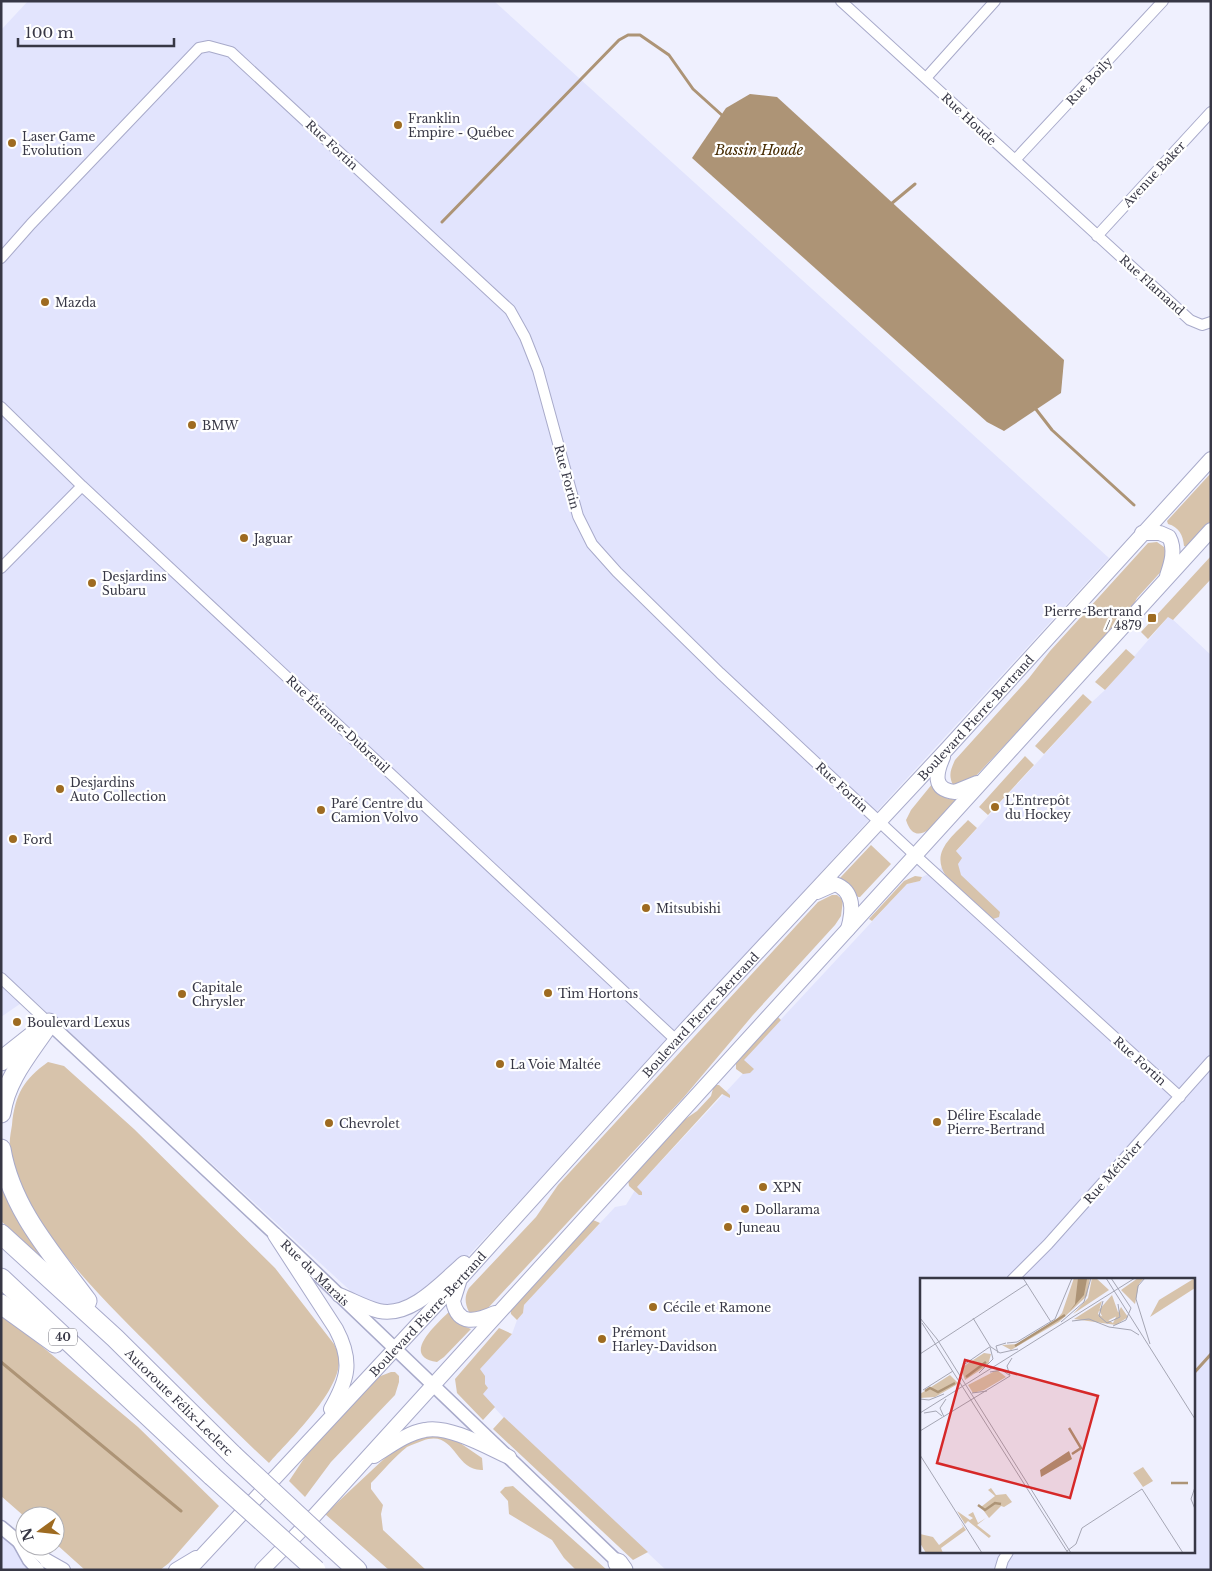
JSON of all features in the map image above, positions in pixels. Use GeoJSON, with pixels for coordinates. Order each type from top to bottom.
{"type":"FeatureCollection","features":[{"type":"Feature","properties":{"kind":"highway"},"geometry":{"type":"LineString","coordinates":[[1,1061],[49,1024]]}},
{"type":"Feature","properties":{"kind":"highway"},"geometry":{"type":"LineString","coordinates":[[1,1113],[12,1077],[49,1024]]}},
{"type":"Feature","properties":{"kind":"highway"},"geometry":{"type":"LineString","coordinates":[[1,1150],[7,1174],[16,1196],[35,1231],[115,1338]]}},
{"type":"Feature","properties":{"kind":"highway","name":"Autoroute Félix-Leclerc"},"geometry":{"type":"LineString","coordinates":[[1,1234],[115,1338],[233,1455],[356,1570]]}},
{"type":"Feature","properties":{"kind":"highway","name":"40"},"geometry":{"type":"LineString","coordinates":[[1,1278],[212,1476],[316,1570]]}},
{"type":"Feature","properties":{"kind":"highway"},"geometry":{"type":"LineString","coordinates":[[1,1304],[126,1395]]}},
{"type":"Feature","properties":{"kind":"highway"},"geometry":{"type":"LineString","coordinates":[[337,1551],[365,1570]]}},
{"type":"Feature","properties":{"kind":"main road","name":"Boulevard Pierre-Bertrand"},"geometry":{"type":"LineString","coordinates":[[189,1570],[460,1279],[676,1040],[947,749],[1211,459]]}},
{"type":"Feature","properties":{"kind":"main road"},"geometry":{"type":"LineString","coordinates":[[262,1570],[306,1525],[1211,530]]}},
{"type":"Feature","properties":{"kind":"main road"},"geometry":{"type":"LineString","coordinates":[[1142,534],[1160,533],[1170,537],[1173,548],[1166,579]]}},
{"type":"Feature","properties":{"kind":"main road"},"geometry":{"type":"LineString","coordinates":[[947,749],[937,774],[938,782],[942,788],[955,792],[982,780]]}},
{"type":"Feature","properties":{"kind":"main road"},"geometry":{"type":"LineString","coordinates":[[812,894],[835,884],[846,891],[850,898],[851,906],[851,919],[848,930]]}},
{"type":"Feature","properties":{"kind":"main road"},"geometry":{"type":"LineString","coordinates":[[339,1295],[379,1311],[393,1312],[407,1308],[431,1292],[507,1227]]}},
{"type":"Feature","properties":{"kind":"main road"},"geometry":{"type":"LineString","coordinates":[[275,1235],[344,1345],[348,1362],[340,1393],[320,1430]]}},
{"type":"Feature","properties":{"kind":"main road"},"geometry":{"type":"LineString","coordinates":[[460,1279],[453,1301],[459,1315],[467,1320],[474,1321],[500,1310]]}},
{"type":"Feature","properties":{"kind":"main road"},"geometry":{"type":"LineString","coordinates":[[363,1462],[407,1436],[426,1429],[447,1430],[509,1456]]}},
{"type":"Feature","properties":{"kind":"main road"},"geometry":{"type":"LineString","coordinates":[[176,1570],[205,1553]]}},
{"type":"Feature","properties":{"kind":"main road"},"geometry":{"type":"LineString","coordinates":[[47,1567],[63,1570]]}},
{"type":"Feature","properties":{"kind":"street","name":"Rue Houde"},"geometry":{"type":"LineString","coordinates":[[841,1],[1097,236]]}},
{"type":"Feature","properties":{"kind":"street"},"geometry":{"type":"LineString","coordinates":[[926,78],[995,1]]}},
{"type":"Feature","properties":{"kind":"street","name":"Rue Boily"},"geometry":{"type":"LineString","coordinates":[[1014,160],[1163,1]]}},
{"type":"Feature","properties":{"kind":"street","name":"Rue Fortin"},"geometry":{"type":"LineString","coordinates":[[1,258],[199,48],[208,46],[231,52],[510,310],[525,337],[538,370],[578,516],[592,544],[617,572],[720,673],[916,856],[1180,1097]]}},
{"type":"Feature","properties":{"kind":"street","name":"Avenue Baker"},"geometry":{"type":"LineString","coordinates":[[1097,236],[1211,112]]}},
{"type":"Feature","properties":{"kind":"street","name":"Rue Flamand"},"geometry":{"type":"LineString","coordinates":[[1097,236],[1190,320],[1202,325],[1211,322]]}},
{"type":"Feature","properties":{"kind":"street","name":"Rue Étienne-Dubreuil"},"geometry":{"type":"LineString","coordinates":[[1,408],[82,486],[676,1040]]}},
{"type":"Feature","properties":{"kind":"street"},"geometry":{"type":"LineString","coordinates":[[1,568],[82,486]]}},
{"type":"Feature","properties":{"kind":"street","name":"Rue du Marais"},"geometry":{"type":"LineString","coordinates":[[1,978],[434,1384],[622,1567]]}},
{"type":"Feature","properties":{"kind":"street","name":"Rue Métivier"},"geometry":{"type":"LineString","coordinates":[[1014,1278],[1048,1244],[1211,1061]]}},
{"type":"Feature","properties":{"kind":"street"},"geometry":{"type":"LineString","coordinates":[[1,1527],[15,1538]]}},
{"type":"Feature","properties":{"kind":"street"},"geometry":{"type":"LineString","coordinates":[[1000,1570],[1007,1554]]}},
{"type":"Feature","properties":{"kind":"street"},"geometry":{"type":"LineString","coordinates":[[39,1556],[47,1567]]}},
{"type":"Feature","properties":{"kind":"shaded area"},"geometry":{"type":"Polygon","coordinates":[[[28,1],[494,1],[1109,558],[425,1302],[368,1307],[30,997],[1,1017],[1,30],[28,1]]]}},
{"type":"Feature","properties":{"kind":"shaded area"},"geometry":{"type":"Polygon","coordinates":[[[1211,473],[1211,521],[1187,547],[1184,546],[1180,532],[1168,524],[1167,521],[1211,473]]]}},
{"type":"Feature","properties":{"kind":"shaded area"},"geometry":{"type":"Polygon","coordinates":[[[1157,542],[1164,547],[1168,555],[1167,565],[1137,598],[1129,613],[966,786],[953,785],[950,775],[955,760],[1148,543],[1157,542]]]}},
{"type":"Feature","properties":{"kind":"shaded area"},"geometry":{"type":"Polygon","coordinates":[[[1211,556],[1211,579],[1173,620],[1168,617],[1148,639],[1141,632],[1211,556]]]}},
{"type":"Feature","properties":{"kind":"shaded area"},"geometry":{"type":"Polygon","coordinates":[[[1169,616],[1211,655],[1211,1570],[666,1570],[503,1417],[482,1394],[485,1384],[479,1369],[512,1334],[517,1320],[523,1313],[524,1305],[615,1207],[626,1205],[637,1187],[750,1066],[743,1060],[907,884],[920,881],[922,877],[941,868],[1105,690],[1169,616]]]}},
{"type":"Feature","properties":{"kind":"shaded area"},"geometry":{"type":"Polygon","coordinates":[[[1126,649],[1135,657],[1105,690],[1095,682],[1126,649]]]}},
{"type":"Feature","properties":{"kind":"shaded area"},"geometry":{"type":"Polygon","coordinates":[[[1083,694],[1092,702],[1044,754],[1035,746],[1083,694]]]}},
{"type":"Feature","properties":{"kind":"shaded area"},"geometry":{"type":"Polygon","coordinates":[[[1025,756],[1034,765],[988,815],[979,807],[1025,756]]]}},
{"type":"Feature","properties":{"kind":"shaded area"},"geometry":{"type":"Polygon","coordinates":[[[937,778],[940,791],[946,798],[957,800],[931,828],[917,833],[911,830],[906,820],[911,810],[937,778]]]}},
{"type":"Feature","properties":{"kind":"shaded area"},"geometry":{"type":"Polygon","coordinates":[[[968,820],[977,828],[956,851],[962,858],[958,864],[961,875],[1000,912],[999,917],[993,919],[946,876],[940,860],[945,845],[968,820]]]}},
{"type":"Feature","properties":{"kind":"shaded area"},"geometry":{"type":"Polygon","coordinates":[[[871,845],[891,864],[858,897],[848,885],[839,879],[871,845]]]}},
{"type":"Feature","properties":{"kind":"shaded area"},"geometry":{"type":"Polygon","coordinates":[[[915,876],[922,877],[920,881],[907,884],[872,921],[869,919],[904,881],[915,876]]]}},
{"type":"Feature","properties":{"kind":"shaded area"},"geometry":{"type":"Polygon","coordinates":[[[832,895],[837,895],[843,900],[841,916],[835,925],[753,1015],[684,1097],[488,1308],[476,1313],[469,1312],[466,1294],[469,1288],[536,1217],[558,1185],[818,902],[832,895]]]}},
{"type":"Feature","properties":{"kind":"shaded area"},"geometry":{"type":"Polygon","coordinates":[[[778,1017],[781,1020],[744,1060],[754,1069],[750,1073],[743,1074],[736,1069],[736,1060],[778,1017]]]}},
{"type":"Feature","properties":{"kind":"shaded area"},"geometry":{"type":"Polygon","coordinates":[[[48,1062],[64,1066],[134,1129],[275,1268],[334,1344],[339,1358],[338,1371],[332,1385],[313,1414],[269,1463],[91,1286],[48,1232],[30,1204],[17,1175],[10,1147],[10,1136],[13,1114],[22,1088],[48,1062]]]}},
{"type":"Feature","properties":{"kind":"shaded area"},"geometry":{"type":"Polygon","coordinates":[[[714,1085],[719,1085],[730,1095],[730,1098],[722,1094],[637,1187],[642,1192],[642,1195],[639,1195],[629,1186],[628,1180],[681,1122],[697,1111],[711,1096],[714,1085]]]}},
{"type":"Feature","properties":{"kind":"shaded area"},"geometry":{"type":"Polygon","coordinates":[[[1,1170],[46,1256],[42,1259],[1,1221],[1,1170]]]}},
{"type":"Feature","properties":{"kind":"shaded area"},"geometry":{"type":"Polygon","coordinates":[[[593,1220],[600,1223],[524,1305],[523,1313],[517,1320],[511,1314],[510,1307],[593,1220]]]}},
{"type":"Feature","properties":{"kind":"shaded area"},"geometry":{"type":"Polygon","coordinates":[[[452,1309],[459,1322],[471,1329],[437,1362],[426,1358],[421,1353],[421,1346],[425,1338],[452,1309]]]}},
{"type":"Feature","properties":{"kind":"shaded area"},"geometry":{"type":"Polygon","coordinates":[[[1,1312],[138,1427],[219,1506],[169,1563],[160,1570],[85,1570],[65,1552],[65,1506],[15,1506],[15,1508],[1,1496],[1,1312]]]}},
{"type":"Feature","properties":{"kind":"shaded area"},"geometry":{"type":"Polygon","coordinates":[[[499,1328],[512,1334],[480,1369],[485,1376],[485,1384],[488,1388],[483,1394],[495,1407],[483,1420],[457,1393],[455,1379],[499,1328]]]}},
{"type":"Feature","properties":{"kind":"shaded area"},"geometry":{"type":"Polygon","coordinates":[[[395,1372],[399,1376],[395,1395],[331,1462],[305,1497],[289,1481],[307,1454],[378,1377],[395,1372]]]}},
{"type":"Feature","properties":{"kind":"shaded area"},"geometry":{"type":"Polygon","coordinates":[[[504,1417],[648,1552],[633,1560],[493,1429],[504,1417]]]}},
{"type":"Feature","properties":{"kind":"shaded area"},"geometry":{"type":"Polygon","coordinates":[[[444,1432],[482,1458],[483,1470],[473,1469],[449,1445],[442,1440],[433,1439],[407,1447],[371,1483],[371,1489],[383,1505],[381,1514],[383,1530],[426,1570],[389,1570],[325,1514],[401,1443],[444,1432]]]}},
{"type":"Feature","properties":{"kind":"shaded area"},"geometry":{"type":"Polygon","coordinates":[[[513,1486],[607,1570],[576,1570],[564,1558],[552,1540],[509,1514],[508,1501],[500,1492],[505,1487],[513,1486]]]}},
{"type":"Feature","properties":{"kind":"shaded area"},"geometry":{"type":"Polygon","coordinates":[[[1,1527],[15,1541],[15,1556],[29,1556],[43,1570],[1,1570],[1,1527]]]}},
{"type":"Feature","properties":{"kind":"water","name":"Bassin Houde"},"geometry":{"type":"Polygon","coordinates":[[[750,94],[777,97],[1064,360],[1061,393],[1004,431],[987,422],[692,158],[726,108],[750,94]]]}},
{"type":"Feature","properties":{"kind":"waterway"},"geometry":{"type":"LineString","coordinates":[[442,222],[619,40],[628,35],[640,35],[669,55],[693,89],[724,117]]}},
{"type":"Feature","properties":{"kind":"waterway"},"geometry":{"type":"LineString","coordinates":[[889,203],[891,204],[915,184]]}},
{"type":"Feature","properties":{"kind":"waterway"},"geometry":{"type":"LineString","coordinates":[[1035,408],[1052,430],[1134,505]]}},
{"type":"Feature","properties":{"kind":"waterway"},"geometry":{"type":"LineString","coordinates":[[1194,1373],[1211,1354]]}},
{"type":"Feature","properties":{"kind":"waterway"},"geometry":{"type":"LineString","coordinates":[[1,1362],[181,1511]]}},
{"type":"Feature","properties":{"kind":"place","name":"Franklin Empire - Québec"},"geometry":{"type":"Point","coordinates":[398,125]}},
{"type":"Feature","properties":{"kind":"place","name":"Laser Game Evolution"},"geometry":{"type":"Point","coordinates":[12,143]}},
{"type":"Feature","properties":{"kind":"place","name":"Mazda"},"geometry":{"type":"Point","coordinates":[45,302]}},
{"type":"Feature","properties":{"kind":"place","name":"BMW"},"geometry":{"type":"Point","coordinates":[192,425]}},
{"type":"Feature","properties":{"kind":"place","name":"Jaguar"},"geometry":{"type":"Point","coordinates":[244,538]}},
{"type":"Feature","properties":{"kind":"place","name":"Desjardins Subaru"},"geometry":{"type":"Point","coordinates":[92,583]}},
{"type":"Feature","properties":{"kind":"place","name":"Pierre-Bertrand / 4879"},"geometry":{"type":"Point","coordinates":[1152,618]}},
{"type":"Feature","properties":{"kind":"place","name":"Desjardins Auto Collection"},"geometry":{"type":"Point","coordinates":[60,789]}},
{"type":"Feature","properties":{"kind":"place","name":"L'Entrepôt du Hockey"},"geometry":{"type":"Point","coordinates":[995,807]}},
{"type":"Feature","properties":{"kind":"place","name":"Paré Centre du Camion Volvo"},"geometry":{"type":"Point","coordinates":[321,810]}},
{"type":"Feature","properties":{"kind":"place","name":"Ford"},"geometry":{"type":"Point","coordinates":[13,839]}},
{"type":"Feature","properties":{"kind":"place","name":"Mitsubishi"},"geometry":{"type":"Point","coordinates":[646,908]}},
{"type":"Feature","properties":{"kind":"place","name":"Tim Hortons"},"geometry":{"type":"Point","coordinates":[548,993]}},
{"type":"Feature","properties":{"kind":"place","name":"Capitale Chrysler"},"geometry":{"type":"Point","coordinates":[182,994]}},
{"type":"Feature","properties":{"kind":"place","name":"Boulevard Lexus"},"geometry":{"type":"Point","coordinates":[17,1022]}},
{"type":"Feature","properties":{"kind":"place","name":"La Voie Maltée"},"geometry":{"type":"Point","coordinates":[500,1064]}},
{"type":"Feature","properties":{"kind":"place","name":"Délire Escalade Pierre-Bertrand"},"geometry":{"type":"Point","coordinates":[937,1122]}},
{"type":"Feature","properties":{"kind":"place","name":"Chevrolet"},"geometry":{"type":"Point","coordinates":[329,1123]}},
{"type":"Feature","properties":{"kind":"place","name":"XPN"},"geometry":{"type":"Point","coordinates":[763,1187]}},
{"type":"Feature","properties":{"kind":"place","name":"Dollarama"},"geometry":{"type":"Point","coordinates":[745,1209]}},
{"type":"Feature","properties":{"kind":"place","name":"Juneau"},"geometry":{"type":"Point","coordinates":[728,1227]}},
{"type":"Feature","properties":{"kind":"place","name":"Cécile et Ramone"},"geometry":{"type":"Point","coordinates":[653,1307]}},
{"type":"Feature","properties":{"kind":"place","name":"Prémont Harley-Davidson"},"geometry":{"type":"Point","coordinates":[602,1339]}}]}
